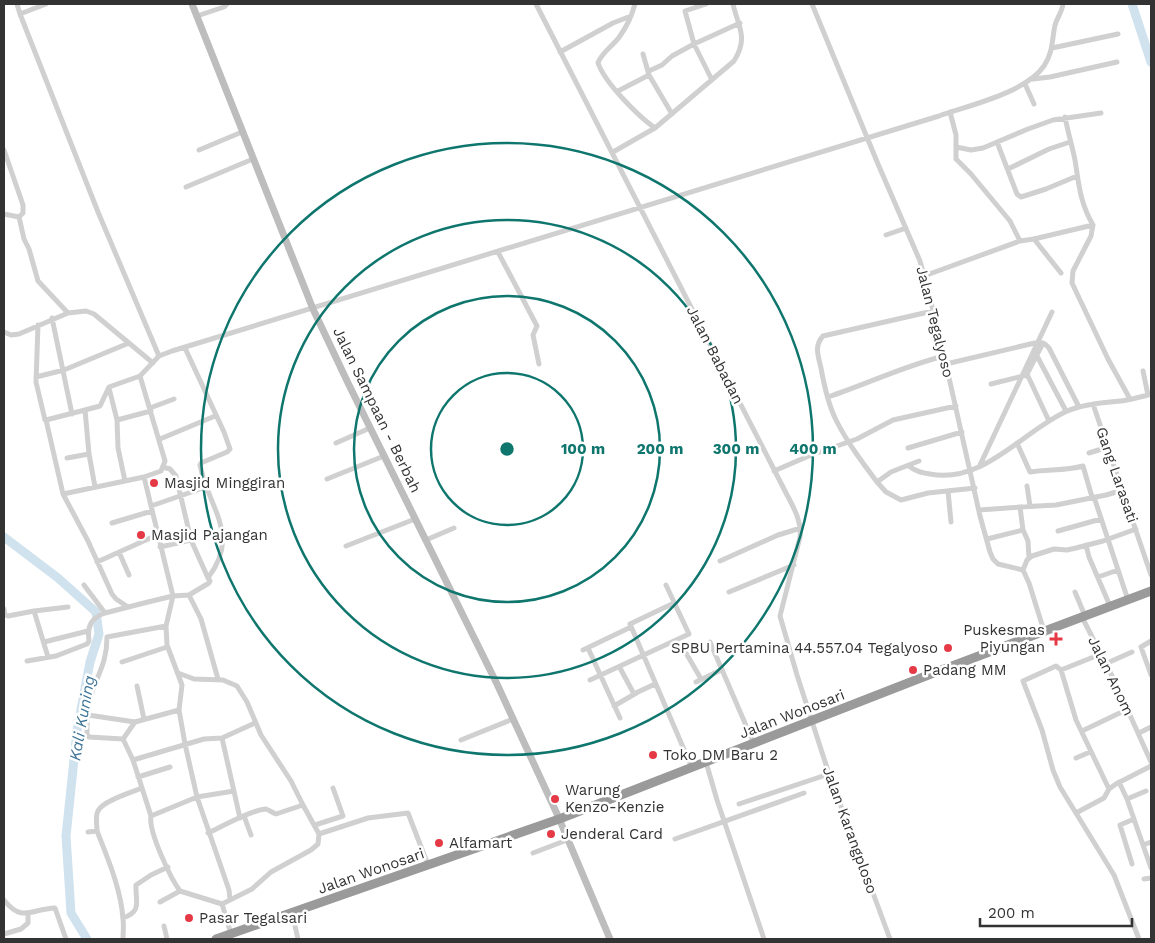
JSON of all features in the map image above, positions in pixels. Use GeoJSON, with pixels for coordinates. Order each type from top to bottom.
{"type":"FeatureCollection","features":[{"type":"Feature","properties":{"kind":"highway","name":"Jalan Wonosari"},"geometry":{"type":"LineString","coordinates":[[216,939],[559,819],[1151,591]]}},
{"type":"Feature","properties":{"kind":"main road","name":"Jalan Sampaan - Berbah"},"geometry":{"type":"LineString","coordinates":[[192,4],[313,309],[513,719],[559,819],[610,939]]}},
{"type":"Feature","properties":{"kind":"street"},"geometry":{"type":"LineString","coordinates":[[17,4],[98,212],[159,356]]}},
{"type":"Feature","properties":{"kind":"street"},"geometry":{"type":"LineString","coordinates":[[20,14],[46,4]]}},
{"type":"Feature","properties":{"kind":"street"},"geometry":{"type":"LineString","coordinates":[[197,16],[227,4]]}},
{"type":"Feature","properties":{"kind":"street","name":"Jalan Babadan"},"geometry":{"type":"LineString","coordinates":[[536,4],[794,508],[801,528]]}},
{"type":"Feature","properties":{"kind":"street"},"geometry":{"type":"LineString","coordinates":[[636,4],[621,34],[600,57],[598,62],[606,77],[618,92],[646,123],[655,128]]}},
{"type":"Feature","properties":{"kind":"street"},"geometry":{"type":"LineString","coordinates":[[683,4],[694,44],[712,80]]}},
{"type":"Feature","properties":{"kind":"street"},"geometry":{"type":"LineString","coordinates":[[685,12],[706,4]]}},
{"type":"Feature","properties":{"kind":"street"},"geometry":{"type":"LineString","coordinates":[[612,152],[655,128],[734,61],[743,40],[740,23],[733,4]]}},
{"type":"Feature","properties":{"kind":"street","name":"Jalan Tegalyoso"},"geometry":{"type":"LineString","coordinates":[[812,4],[920,261],[956,406],[979,510],[993,559],[998,564],[1023,570]]}},
{"type":"Feature","properties":{"kind":"street"},"geometry":{"type":"LineString","coordinates":[[45,420],[100,406],[108,387],[140,376],[159,356],[950,112],[1025,84],[1033,79],[1045,65],[1052,48],[1056,23],[1063,4]]}},
{"type":"Feature","properties":{"kind":"street"},"geometry":{"type":"LineString","coordinates":[[560,52],[613,23],[632,15]]}},
{"type":"Feature","properties":{"kind":"street"},"geometry":{"type":"LineString","coordinates":[[618,92],[662,66],[672,56],[740,23]]}},
{"type":"Feature","properties":{"kind":"street"},"geometry":{"type":"LineString","coordinates":[[1052,48],[1118,34]]}},
{"type":"Feature","properties":{"kind":"street"},"geometry":{"type":"LineString","coordinates":[[643,54],[649,73],[672,114]]}},
{"type":"Feature","properties":{"kind":"street"},"geometry":{"type":"LineString","coordinates":[[1033,79],[1117,62]]}},
{"type":"Feature","properties":{"kind":"street"},"geometry":{"type":"LineString","coordinates":[[1025,84],[1034,104]]}},
{"type":"Feature","properties":{"kind":"street"},"geometry":{"type":"LineString","coordinates":[[950,112],[954,126],[956,159],[1010,221],[1020,241]]}},
{"type":"Feature","properties":{"kind":"street"},"geometry":{"type":"LineString","coordinates":[[956,147],[970,150],[983,148],[1041,124],[1065,118],[1101,113]]}},
{"type":"Feature","properties":{"kind":"street"},"geometry":{"type":"LineString","coordinates":[[1065,118],[1079,194],[1086,214],[1093,225],[1092,236],[1073,271],[1072,283],[1100,343],[1130,399]]}},
{"type":"Feature","properties":{"kind":"street"},"geometry":{"type":"LineString","coordinates":[[199,150],[242,132]]}},
{"type":"Feature","properties":{"kind":"street"},"geometry":{"type":"LineString","coordinates":[[997,142],[1017,194],[1022,197],[1077,176]]}},
{"type":"Feature","properties":{"kind":"street"},"geometry":{"type":"LineString","coordinates":[[1008,169],[1049,149],[1070,142]]}},
{"type":"Feature","properties":{"kind":"street"},"geometry":{"type":"LineString","coordinates":[[4,150],[23,206],[23,212],[19,217]]}},
{"type":"Feature","properties":{"kind":"street"},"geometry":{"type":"LineString","coordinates":[[186,187],[253,159]]}},
{"type":"Feature","properties":{"kind":"street"},"geometry":{"type":"LineString","coordinates":[[4,214],[19,217]]}},
{"type":"Feature","properties":{"kind":"street"},"geometry":{"type":"LineString","coordinates":[[19,217],[38,281],[68,313]]}},
{"type":"Feature","properties":{"kind":"street"},"geometry":{"type":"LineString","coordinates":[[924,276],[1020,241],[1034,240],[1093,225]]}},
{"type":"Feature","properties":{"kind":"street"},"geometry":{"type":"LineString","coordinates":[[886,234],[906,228]]}},
{"type":"Feature","properties":{"kind":"street"},"geometry":{"type":"LineString","coordinates":[[1034,240],[1061,273]]}},
{"type":"Feature","properties":{"kind":"street"},"geometry":{"type":"LineString","coordinates":[[498,252],[537,326],[533,335],[539,364]]}},
{"type":"Feature","properties":{"kind":"street"},"geometry":{"type":"LineString","coordinates":[[933,311],[823,336],[818,341],[817,350],[828,397],[836,420],[848,442],[886,492],[901,500],[928,493],[975,488]]}},
{"type":"Feature","properties":{"kind":"street"},"geometry":{"type":"LineString","coordinates":[[5,333],[14,335],[68,313],[90,312],[153,363]]}},
{"type":"Feature","properties":{"kind":"street"},"geometry":{"type":"LineString","coordinates":[[991,384],[1025,375],[1037,356],[1052,312]]}},
{"type":"Feature","properties":{"kind":"street"},"geometry":{"type":"LineString","coordinates":[[52,318],[72,414]]}},
{"type":"Feature","properties":{"kind":"street"},"geometry":{"type":"LineString","coordinates":[[38,325],[36,382],[63,494],[114,597],[128,607]]}},
{"type":"Feature","properties":{"kind":"street"},"geometry":{"type":"LineString","coordinates":[[36,377],[64,370],[128,343]]}},
{"type":"Feature","properties":{"kind":"street"},"geometry":{"type":"LineString","coordinates":[[982,464],[1041,343]]}},
{"type":"Feature","properties":{"kind":"street"},"geometry":{"type":"LineString","coordinates":[[946,364],[1041,343],[1049,348],[1079,407]]}},
{"type":"Feature","properties":{"kind":"street"},"geometry":{"type":"LineString","coordinates":[[185,348],[230,448],[227,452],[200,465],[222,530],[224,542],[220,559],[208,578]]}},
{"type":"Feature","properties":{"kind":"street"},"geometry":{"type":"LineString","coordinates":[[828,397],[863,386],[912,364],[944,356]]}},
{"type":"Feature","properties":{"kind":"street"},"geometry":{"type":"LineString","coordinates":[[1037,356],[1066,411]]}},
{"type":"Feature","properties":{"kind":"street"},"geometry":{"type":"LineString","coordinates":[[909,466],[918,472],[936,475],[947,476],[971,472],[1066,411],[1093,404],[1148,395],[1143,371]]}},
{"type":"Feature","properties":{"kind":"street"},"geometry":{"type":"LineString","coordinates":[[1025,375],[1049,421]]}},
{"type":"Feature","properties":{"kind":"street"},"geometry":{"type":"LineString","coordinates":[[63,494],[144,477],[161,471],[164,467],[166,461],[140,376]]}},
{"type":"Feature","properties":{"kind":"street"},"geometry":{"type":"LineString","coordinates":[[108,387],[117,420],[118,448],[126,481]]}},
{"type":"Feature","properties":{"kind":"street"},"geometry":{"type":"LineString","coordinates":[[117,420],[150,410],[174,398]]}},
{"type":"Feature","properties":{"kind":"street","name":"Gang Larasati"},"geometry":{"type":"LineString","coordinates":[[1093,404],[1136,529],[1149,560],[1151,575]]}},
{"type":"Feature","properties":{"kind":"street"},"geometry":{"type":"LineString","coordinates":[[774,471],[848,442],[893,420],[956,406]]}},
{"type":"Feature","properties":{"kind":"street"},"geometry":{"type":"LineString","coordinates":[[85,410],[89,454],[95,487]]}},
{"type":"Feature","properties":{"kind":"street"},"geometry":{"type":"LineString","coordinates":[[160,439],[215,416]]}},
{"type":"Feature","properties":{"kind":"street"},"geometry":{"type":"LineString","coordinates":[[336,442],[370,428]]}},
{"type":"Feature","properties":{"kind":"street"},"geometry":{"type":"LineString","coordinates":[[908,448],[962,432]]}},
{"type":"Feature","properties":{"kind":"street"},"geometry":{"type":"LineString","coordinates":[[1017,443],[1030,472],[1057,468],[1062,470],[1071,469],[1083,466],[1128,600]]}},
{"type":"Feature","properties":{"kind":"street"},"geometry":{"type":"LineString","coordinates":[[1089,453],[1108,447]]}},
{"type":"Feature","properties":{"kind":"street"},"geometry":{"type":"LineString","coordinates":[[67,458],[89,454]]}},
{"type":"Feature","properties":{"kind":"street"},"geometry":{"type":"LineString","coordinates":[[327,479],[384,456]]}},
{"type":"Feature","properties":{"kind":"street"},"geometry":{"type":"LineString","coordinates":[[877,482],[891,472],[919,461]]}},
{"type":"Feature","properties":{"kind":"street"},"geometry":{"type":"LineString","coordinates":[[26,661],[48,657],[87,644],[90,623],[94,618],[173,596],[189,595],[207,586],[210,581],[191,540],[176,476],[170,469],[164,467]]}},
{"type":"Feature","properties":{"kind":"street"},"geometry":{"type":"LineString","coordinates":[[144,477],[173,596],[166,626],[167,647],[178,672],[182,691],[179,710],[185,744],[197,797],[229,890],[230,900]]}},
{"type":"Feature","properties":{"kind":"street"},"geometry":{"type":"LineString","coordinates":[[1026,486],[1030,506]]}},
{"type":"Feature","properties":{"kind":"street"},"geometry":{"type":"LineString","coordinates":[[112,522],[152,508],[181,494],[206,487]]}},
{"type":"Feature","properties":{"kind":"street"},"geometry":{"type":"LineString","coordinates":[[979,510],[1051,506],[1123,490]]}},
{"type":"Feature","properties":{"kind":"street"},"geometry":{"type":"LineString","coordinates":[[948,491],[951,522]]}},
{"type":"Feature","properties":{"kind":"street"},"geometry":{"type":"LineString","coordinates":[[1020,507],[1023,530],[1028,541],[1029,558],[1023,570],[1029,583],[1044,632]]}},
{"type":"Feature","properties":{"kind":"street"},"geometry":{"type":"LineString","coordinates":[[346,546],[415,519]]}},
{"type":"Feature","properties":{"kind":"street"},"geometry":{"type":"LineString","coordinates":[[1058,531],[1101,519]]}},
{"type":"Feature","properties":{"kind":"street"},"geometry":{"type":"LineString","coordinates":[[426,540],[454,528]]}},
{"type":"Feature","properties":{"kind":"street"},"geometry":{"type":"LineString","coordinates":[[720,561],[778,535],[801,528],[794,565],[780,616],[813,721]]}},
{"type":"Feature","properties":{"kind":"street"},"geometry":{"type":"LineString","coordinates":[[1029,558],[1054,549],[1067,550],[1086,545],[1136,529]]}},
{"type":"Feature","properties":{"kind":"street"},"geometry":{"type":"LineString","coordinates":[[987,540],[1023,530]]}},
{"type":"Feature","properties":{"kind":"street"},"geometry":{"type":"LineString","coordinates":[[97,562],[157,535]]}},
{"type":"Feature","properties":{"kind":"street"},"geometry":{"type":"LineString","coordinates":[[160,547],[191,540]]}},
{"type":"Feature","properties":{"kind":"street"},"geometry":{"type":"LineString","coordinates":[[1086,545],[1110,606]]}},
{"type":"Feature","properties":{"kind":"street"},"geometry":{"type":"LineString","coordinates":[[119,552],[129,575]]}},
{"type":"Feature","properties":{"kind":"street"},"geometry":{"type":"LineString","coordinates":[[729,592],[794,565]]}},
{"type":"Feature","properties":{"kind":"street"},"geometry":{"type":"LineString","coordinates":[[1098,577],[1118,570]]}},
{"type":"Feature","properties":{"kind":"street"},"geometry":{"type":"LineString","coordinates":[[84,585],[104,614]]}},
{"type":"Feature","properties":{"kind":"street"},"geometry":{"type":"LineString","coordinates":[[590,680],[620,668],[689,634],[666,586]]}},
{"type":"Feature","properties":{"kind":"street","name":"Jalan Anom"},"geometry":{"type":"LineString","coordinates":[[1075,592],[1083,617],[1128,709],[1151,764]]}},
{"type":"Feature","properties":{"kind":"street"},"geometry":{"type":"LineString","coordinates":[[189,595],[201,619],[218,679]]}},
{"type":"Feature","properties":{"kind":"street"},"geometry":{"type":"LineString","coordinates":[[674,603],[630,624],[692,768]]}},
{"type":"Feature","properties":{"kind":"street"},"geometry":{"type":"LineString","coordinates":[[4,609],[5,615],[8,616],[68,607]]}},
{"type":"Feature","properties":{"kind":"street"},"geometry":{"type":"LineString","coordinates":[[34,612],[48,657]]}},
{"type":"Feature","properties":{"kind":"street"},"geometry":{"type":"LineString","coordinates":[[123,739],[89,737],[87,734],[90,700],[102,671],[106,655],[107,637],[166,626]]}},
{"type":"Feature","properties":{"kind":"street"},"geometry":{"type":"LineString","coordinates":[[620,718],[601,676],[585,649],[631,627]]}},
{"type":"Feature","properties":{"kind":"street"},"geometry":{"type":"LineString","coordinates":[[44,642],[88,631]]}},
{"type":"Feature","properties":{"kind":"street"},"geometry":{"type":"LineString","coordinates":[[1151,641],[1141,646],[1151,675]]}},
{"type":"Feature","properties":{"kind":"street"},"geometry":{"type":"LineString","coordinates":[[710,642],[754,744]]}},
{"type":"Feature","properties":{"kind":"street"},"geometry":{"type":"LineString","coordinates":[[122,662],[167,647]]}},
{"type":"Feature","properties":{"kind":"street"},"geometry":{"type":"LineString","coordinates":[[1106,664],[1132,652]]}},
{"type":"Feature","properties":{"kind":"street"},"geometry":{"type":"LineString","coordinates":[[686,654],[698,680],[721,670]]}},
{"type":"Feature","properties":{"kind":"street"},"geometry":{"type":"LineString","coordinates":[[1061,670],[1100,654]]}},
{"type":"Feature","properties":{"kind":"street"},"geometry":{"type":"LineString","coordinates":[[1109,789],[1076,720],[1061,670],[1056,666],[1023,681],[1042,730],[1053,770],[1076,814],[1114,875],[1139,939]]}},
{"type":"Feature","properties":{"kind":"street"},"geometry":{"type":"LineString","coordinates":[[620,668],[634,694]]}},
{"type":"Feature","properties":{"kind":"street"},"geometry":{"type":"LineString","coordinates":[[160,902],[180,891],[222,904],[252,889],[271,872],[314,848],[318,844],[320,834],[291,780],[261,735],[247,702],[237,686],[218,679],[194,679],[178,672]]}},
{"type":"Feature","properties":{"kind":"street"},"geometry":{"type":"LineString","coordinates":[[614,706],[655,684]]}},
{"type":"Feature","properties":{"kind":"street"},"geometry":{"type":"LineString","coordinates":[[137,686],[144,720]]}},
{"type":"Feature","properties":{"kind":"street"},"geometry":{"type":"LineString","coordinates":[[1082,731],[1128,709]]}},
{"type":"Feature","properties":{"kind":"street"},"geometry":{"type":"LineString","coordinates":[[88,714],[135,722],[179,710]]}},
{"type":"Feature","properties":{"kind":"street"},"geometry":{"type":"LineString","coordinates":[[461,740],[513,719]]}},
{"type":"Feature","properties":{"kind":"street","name":"Jalan Karangploso"},"geometry":{"type":"LineString","coordinates":[[813,721],[829,774],[890,939]]}},
{"type":"Feature","properties":{"kind":"street"},"geometry":{"type":"LineString","coordinates":[[123,739],[135,722]]}},
{"type":"Feature","properties":{"kind":"street"},"geometry":{"type":"LineString","coordinates":[[133,760],[204,739],[222,738],[256,723]]}},
{"type":"Feature","properties":{"kind":"street"},"geometry":{"type":"LineString","coordinates":[[1139,733],[1151,727]]}},
{"type":"Feature","properties":{"kind":"street"},"geometry":{"type":"LineString","coordinates":[[222,738],[234,791],[242,817],[251,835]]}},
{"type":"Feature","properties":{"kind":"street"},"geometry":{"type":"LineString","coordinates":[[123,739],[133,760],[151,816],[152,832],[157,846],[180,891]]}},
{"type":"Feature","properties":{"kind":"street"},"geometry":{"type":"LineString","coordinates":[[1076,758],[1090,752]]}},
{"type":"Feature","properties":{"kind":"street"},"geometry":{"type":"LineString","coordinates":[[706,762],[764,939]]}},
{"type":"Feature","properties":{"kind":"street"},"geometry":{"type":"LineString","coordinates":[[1076,814],[1104,798],[1109,789],[1119,782],[1151,764]]}},
{"type":"Feature","properties":{"kind":"street"},"geometry":{"type":"LineString","coordinates":[[138,777],[170,767]]}},
{"type":"Feature","properties":{"kind":"street"},"geometry":{"type":"LineString","coordinates":[[740,804],[757,796],[829,774]]}},
{"type":"Feature","properties":{"kind":"street"},"geometry":{"type":"LineString","coordinates":[[1119,782],[1143,845],[1150,858],[1151,868]]}},
{"type":"Feature","properties":{"kind":"street"},"geometry":{"type":"LineString","coordinates":[[315,825],[343,816],[333,788]]}},
{"type":"Feature","properties":{"kind":"street"},"geometry":{"type":"LineString","coordinates":[[123,939],[123,918],[115,883],[97,831],[97,815],[101,807],[117,798],[141,789]]}},
{"type":"Feature","properties":{"kind":"street"},"geometry":{"type":"LineString","coordinates":[[151,816],[197,797],[234,791]]}},
{"type":"Feature","properties":{"kind":"street"},"geometry":{"type":"LineString","coordinates":[[1127,799],[1146,791]]}},
{"type":"Feature","properties":{"kind":"street"},"geometry":{"type":"LineString","coordinates":[[675,839],[804,793]]}},
{"type":"Feature","properties":{"kind":"street"},"geometry":{"type":"LineString","coordinates":[[757,796],[760,808]]}},
{"type":"Feature","properties":{"kind":"street"},"geometry":{"type":"LineString","coordinates":[[208,833],[242,817],[267,809],[276,814],[303,805]]}},
{"type":"Feature","properties":{"kind":"street"},"geometry":{"type":"LineString","coordinates":[[320,834],[368,818],[408,814],[428,866]]}},
{"type":"Feature","properties":{"kind":"street"},"geometry":{"type":"LineString","coordinates":[[1132,864],[1120,825],[1134,819]]}},
{"type":"Feature","properties":{"kind":"street"},"geometry":{"type":"LineString","coordinates":[[88,832],[97,831]]}},
{"type":"Feature","properties":{"kind":"street"},"geometry":{"type":"LineString","coordinates":[[533,853],[567,840]]}},
{"type":"Feature","properties":{"kind":"street"},"geometry":{"type":"LineString","coordinates":[[1143,845],[1151,842]]}},
{"type":"Feature","properties":{"kind":"street"},"geometry":{"type":"LineString","coordinates":[[123,918],[132,914],[136,909],[136,885],[168,867]]}},
{"type":"Feature","properties":{"kind":"street"},"geometry":{"type":"LineString","coordinates":[[1144,879],[1151,878]]}},
{"type":"Feature","properties":{"kind":"street"},"geometry":{"type":"LineString","coordinates":[[4,900],[12,910],[28,913],[48,908],[57,909],[66,939]]}},
{"type":"Feature","properties":{"kind":"street"},"geometry":{"type":"LineString","coordinates":[[222,904],[229,935]]}},
{"type":"Feature","properties":{"kind":"street"},"geometry":{"type":"LineString","coordinates":[[4,934],[24,927],[28,923],[28,913]]}},
{"type":"Feature","properties":{"kind":"street"},"geometry":{"type":"LineString","coordinates":[[292,913],[298,939]]}},
{"type":"Feature","properties":{"kind":"street"},"geometry":{"type":"LineString","coordinates":[[164,926],[167,939]]}},
{"type":"Feature","properties":{"kind":"waterway"},"geometry":{"type":"LineString","coordinates":[[1132,4],[1151,62]]}},
{"type":"Feature","properties":{"kind":"waterway","name":"Kali Kuning"},"geometry":{"type":"LineString","coordinates":[[4,537],[58,578],[96,612],[99,634],[90,662],[77,731],[66,836],[71,913],[87,939]]}},
{"type":"Feature","properties":{"kind":"place","name":"Masjid Minggiran"},"geometry":{"type":"Point","coordinates":[154,483]}},
{"type":"Feature","properties":{"kind":"place","name":"Masjid Pajangan"},"geometry":{"type":"Point","coordinates":[141,535]}},
{"type":"Feature","properties":{"kind":"place","name":"Puskesmas Piyungan"},"geometry":{"type":"Point","coordinates":[1056,639]}},
{"type":"Feature","properties":{"kind":"place","name":"SPBU Pertamina 44.557.04 Tegalyoso"},"geometry":{"type":"Point","coordinates":[948,648]}},
{"type":"Feature","properties":{"kind":"place","name":"Padang MM"},"geometry":{"type":"Point","coordinates":[913,670]}},
{"type":"Feature","properties":{"kind":"place","name":"Toko DM Baru 2"},"geometry":{"type":"Point","coordinates":[653,755]}},
{"type":"Feature","properties":{"kind":"place","name":"Warung Kenzo-Kenzie"},"geometry":{"type":"Point","coordinates":[555,799]}},
{"type":"Feature","properties":{"kind":"place","name":"Jenderal Card"},"geometry":{"type":"Point","coordinates":[551,834]}},
{"type":"Feature","properties":{"kind":"place","name":"Alfamart"},"geometry":{"type":"Point","coordinates":[439,843]}},
{"type":"Feature","properties":{"kind":"place","name":"Pasar Tegalsari"},"geometry":{"type":"Point","coordinates":[189,918]}}]}
